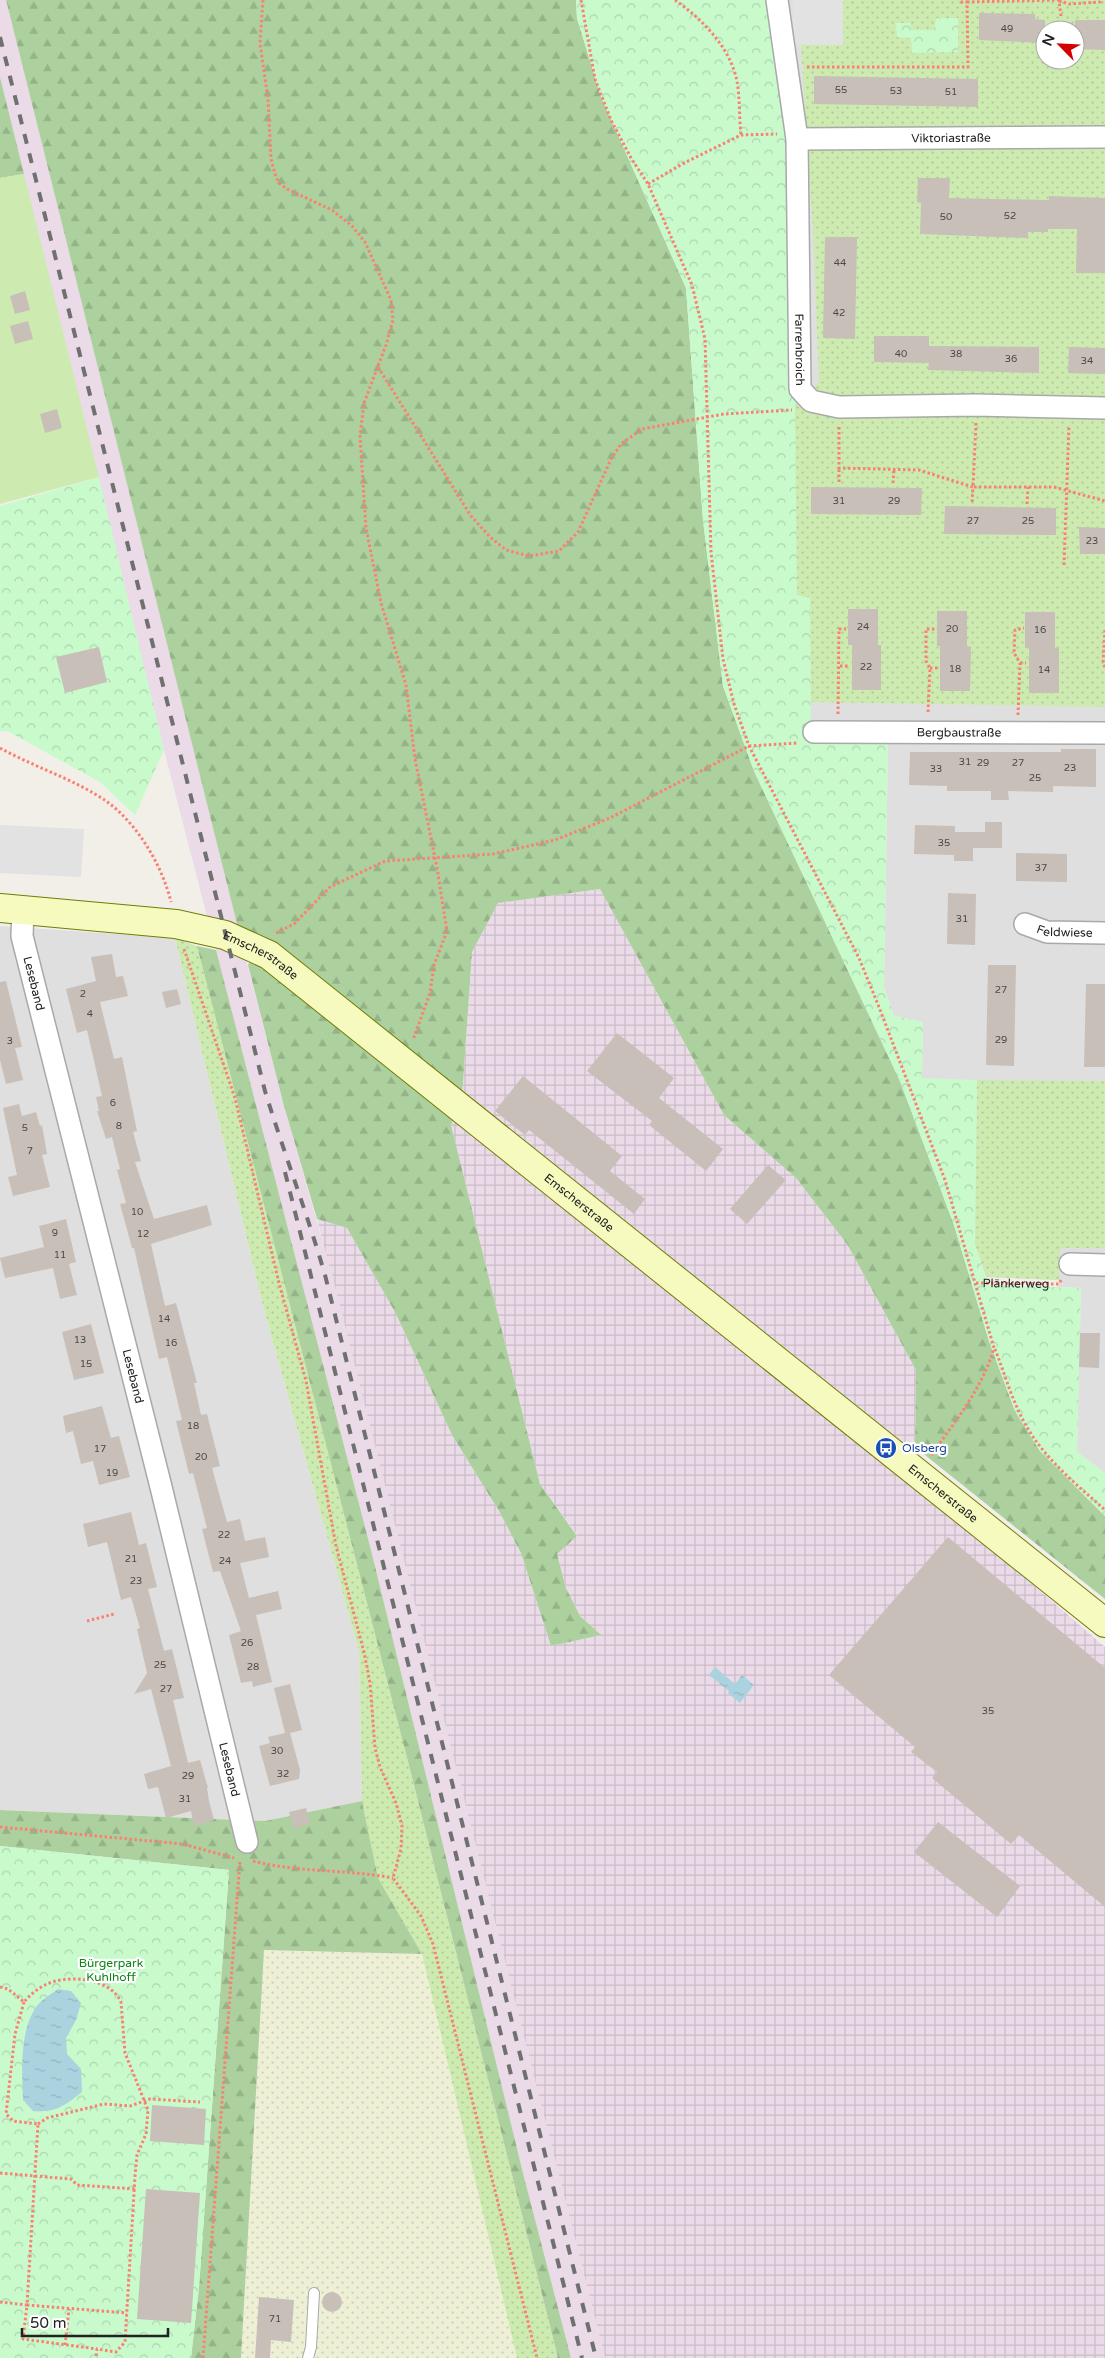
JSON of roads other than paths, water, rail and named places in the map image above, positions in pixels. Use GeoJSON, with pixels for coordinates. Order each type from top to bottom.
{"type":"FeatureCollection","features":[{"type":"Feature","properties":{"kind":"street","name":"Farrenbroich"},"geometry":{"type":"LineString","coordinates":[[777,0],[797,139],[800,389],[811,401],[839,407],[976,405],[1105,408]]}},
{"type":"Feature","properties":{"kind":"street","name":"Viktoriastraße"},"geometry":{"type":"LineString","coordinates":[[797,139],[1105,137]]}},
{"type":"Feature","properties":{"kind":"street","name":"Bergbaustraße"},"geometry":{"type":"LineString","coordinates":[[814,732],[1105,733]]}},
{"type":"Feature","properties":{"kind":"street","name":"Emscherstraße"},"geometry":{"type":"LineString","coordinates":[[11,909],[176,924],[225,935],[251,946],[282,963],[485,1128],[1105,1623]]}},
{"type":"Feature","properties":{"kind":"street","name":"Leseband"},"geometry":{"type":"LineString","coordinates":[[11,909],[22,936],[161,1487],[244,1851]]}},
{"type":"Feature","properties":{"kind":"street","name":"Feldwiese"},"geometry":{"type":"LineString","coordinates":[[1026,924],[1047,932],[1105,933]]}},
{"type":"Feature","properties":{"kind":"street"},"geometry":{"type":"LineString","coordinates":[[1070,1264],[1105,1265]]}},
{"type":"Feature","properties":{"kind":"lane"},"geometry":{"type":"LineString","coordinates":[[308,2358],[311,2347],[314,2293]]}},
{"type":"Feature","properties":{"kind":"water"},"geometry":{"type":"Polygon","coordinates":[[[715,1667],[735,1684],[742,1675],[754,1685],[740,1703],[728,1693],[729,1691],[709,1675],[715,1667]]]}},
{"type":"Feature","properties":{"kind":"water"},"geometry":{"type":"Polygon","coordinates":[[[58,1989],[71,1991],[81,2003],[76,2020],[66,2038],[67,2054],[81,2069],[82,2092],[54,2110],[33,2111],[23,2100],[22,2065],[24,2040],[36,2007],[43,1999],[58,1989]]]}},
{"type":"Feature","properties":{"kind":"railway"},"geometry":{"type":"LineString","coordinates":[[0,37],[265,1091],[325,1275],[596,2358]]}},
{"type":"Feature","properties":{"kind":"railway"},"geometry":{"type":"LineString","coordinates":[[285,1172],[582,2358]]}},
{"type":"Feature","properties":{"kind":"place","name":"Olsberg"},"geometry":{"type":"Point","coordinates":[886,1448]}},
{"type":"Feature","properties":{"kind":"park label","name":"Bürgerpark Kuhlhoff"},"geometry":{"type":"Point","coordinates":[111,1970]}}]}
